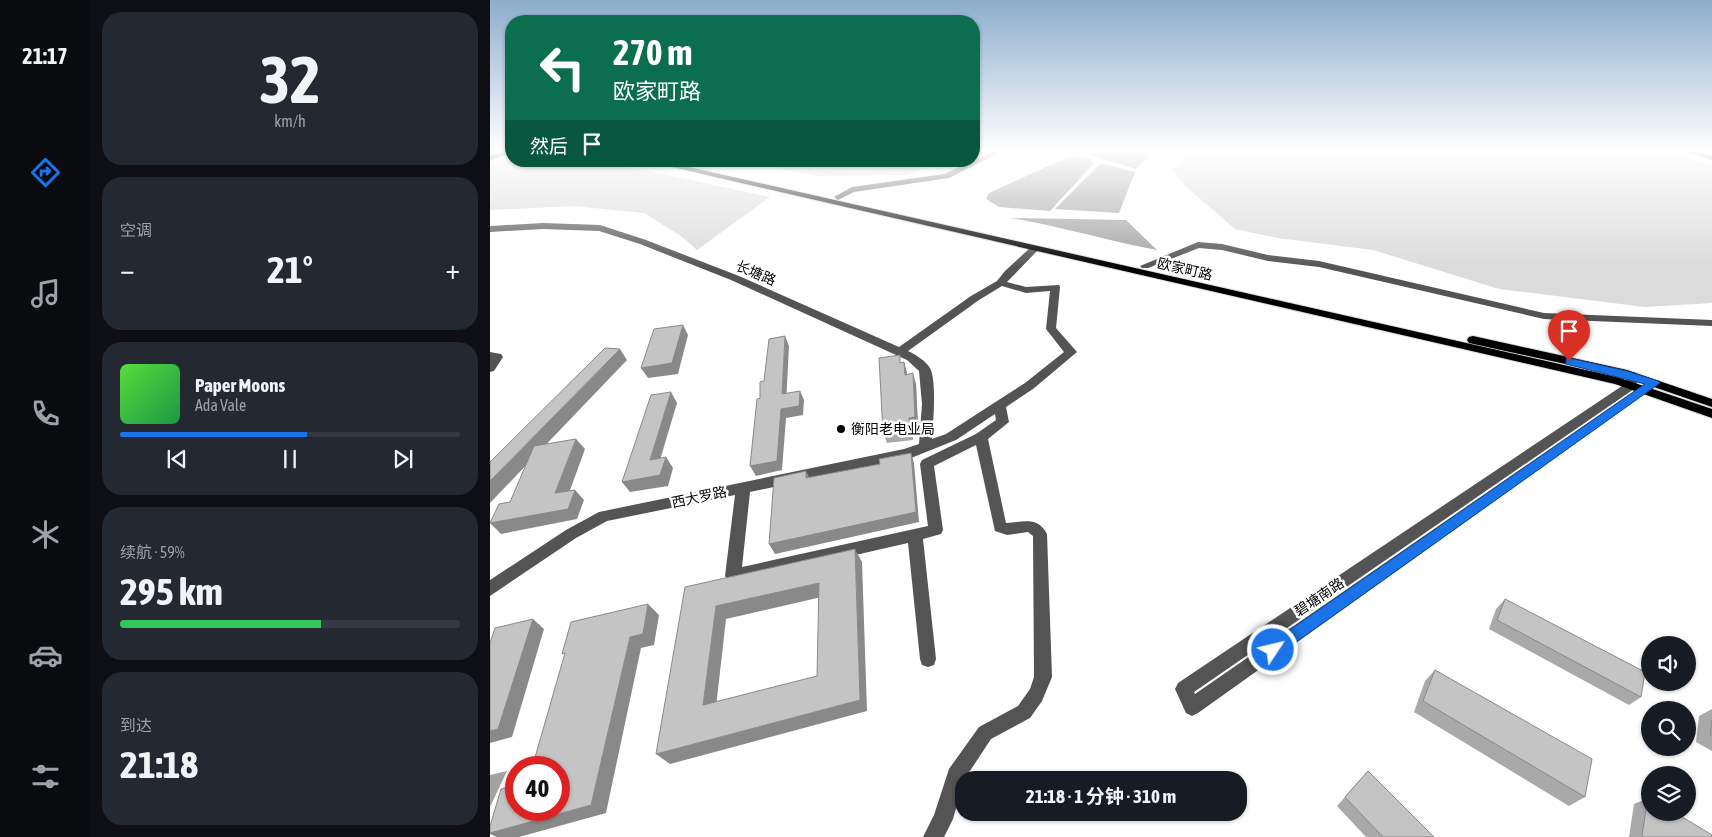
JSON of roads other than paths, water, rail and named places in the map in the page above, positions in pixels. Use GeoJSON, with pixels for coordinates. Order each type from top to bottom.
{"type":"FeatureCollection","features":[{"type":"Feature","properties":{"kind":"main road","name":"欧家町路"},"geometry":{"type":"LineString","coordinates":[[777,190],[1640,384],[1712,414]]}},
{"type":"Feature","properties":{"kind":"main road","name":"欧家町路"},"geometry":{"type":"LineString","coordinates":[[805,190],[1145,266],[1640,384],[1712,403]]}},
{"type":"Feature","properties":{"kind":"street"},"geometry":{"type":"LineString","coordinates":[[838,197],[852,190]]}},
{"type":"Feature","properties":{"kind":"street","name":"长塘路"},"geometry":{"type":"LineString","coordinates":[[490,229],[543,226],[600,228],[643,242],[735,278],[911,357],[926,370],[928,404],[925,447]]}},
{"type":"Feature","properties":{"kind":"street"},"geometry":{"type":"LineString","coordinates":[[1145,266],[1198,245],[1222,247],[1268,258],[1318,264],[1544,316],[1712,323]]}},
{"type":"Feature","properties":{"kind":"street"},"geometry":{"type":"LineString","coordinates":[[900,352],[975,298],[1001,283],[1008,273],[1034,249]]}},
{"type":"Feature","properties":{"kind":"street","name":"西大罗路"},"geometry":{"type":"LineString","coordinates":[[490,589],[571,534],[604,516],[906,454],[951,437],[1029,386],[1070,352],[1051,329],[1056,287],[1026,290],[1001,283]]}},
{"type":"Feature","properties":{"kind":"street"},"geometry":{"type":"LineString","coordinates":[[490,356],[497,357],[490,368]]}},
{"type":"Feature","properties":{"kind":"street","name":"碧塘南路"},"geometry":{"type":"LineString","coordinates":[[1640,384],[1192,707],[1184,689],[1640,384]]}},
{"type":"Feature","properties":{"kind":"street"},"geometry":{"type":"LineString","coordinates":[[743,488],[733,576],[936,530],[927,464],[982,436],[1003,422],[999,405]]}},
{"type":"Feature","properties":{"kind":"street"},"geometry":{"type":"LineString","coordinates":[[933,837],[943,819],[956,776],[985,733],[1024,712],[1036,695],[1043,677],[1040,534],[1031,526],[1004,530],[1000,527],[982,436]]}},
{"type":"Feature","properties":{"kind":"street"},"geometry":{"type":"LineString","coordinates":[[915,535],[928,658]]}},
{"type":"Feature","properties":{"kind":"place","name":"衡阳老电业局"},"geometry":{"type":"Point","coordinates":[841,429]}}]}
